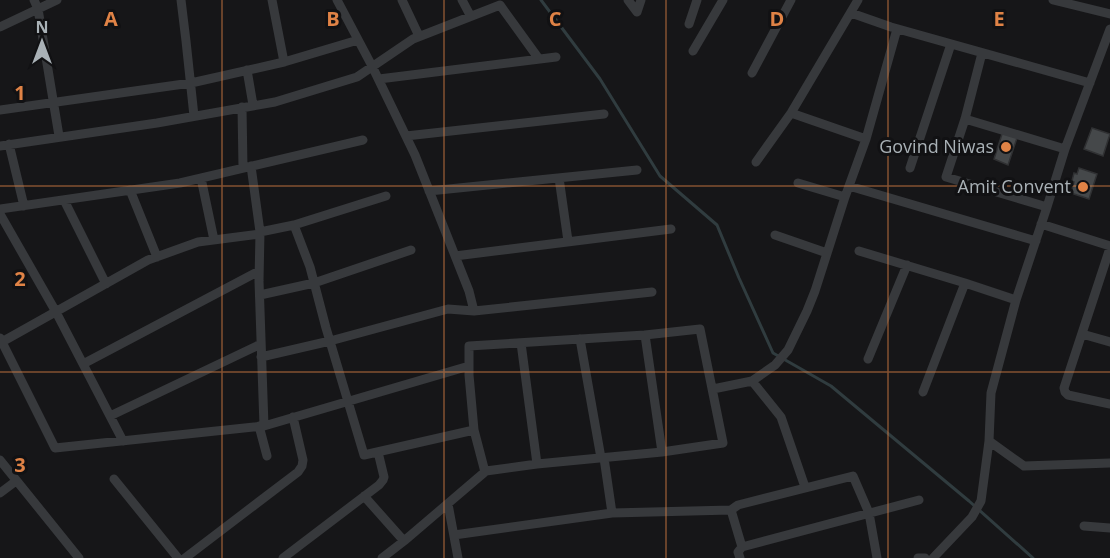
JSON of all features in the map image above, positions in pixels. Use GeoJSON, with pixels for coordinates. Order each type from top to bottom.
{"type":"FeatureCollection","features":[{"type":"Feature","properties":{"kind":"street"},"geometry":{"type":"LineString","coordinates":[[0,27],[36,5],[57,0]]}},
{"type":"Feature","properties":{"kind":"street"},"geometry":{"type":"LineString","coordinates":[[181,0],[194,116]]}},
{"type":"Feature","properties":{"kind":"street"},"geometry":{"type":"LineString","coordinates":[[272,0],[284,62]]}},
{"type":"Feature","properties":{"kind":"street"},"geometry":{"type":"LineString","coordinates":[[337,0],[406,136],[469,291],[474,311]]}},
{"type":"Feature","properties":{"kind":"street"},"geometry":{"type":"LineString","coordinates":[[402,0],[419,36]]}},
{"type":"Feature","properties":{"kind":"street"},"geometry":{"type":"LineString","coordinates":[[462,0],[470,15]]}},
{"type":"Feature","properties":{"kind":"street"},"geometry":{"type":"LineString","coordinates":[[628,0],[637,12],[641,0]]}},
{"type":"Feature","properties":{"kind":"street"},"geometry":{"type":"LineString","coordinates":[[689,24],[697,0]]}},
{"type":"Feature","properties":{"kind":"street"},"geometry":{"type":"LineString","coordinates":[[693,51],[723,0]]}},
{"type":"Feature","properties":{"kind":"street"},"geometry":{"type":"LineString","coordinates":[[752,73],[791,0]]}},
{"type":"Feature","properties":{"kind":"street"},"geometry":{"type":"LineString","coordinates":[[756,162],[791,113],[858,0]]}},
{"type":"Feature","properties":{"kind":"street"},"geometry":{"type":"LineString","coordinates":[[1053,0],[1110,14]]}},
{"type":"Feature","properties":{"kind":"street"},"geometry":{"type":"LineString","coordinates":[[36,5],[59,136]]}},
{"type":"Feature","properties":{"kind":"street"},"geometry":{"type":"LineString","coordinates":[[24,206],[5,145],[157,123],[275,102],[357,77],[413,39],[500,5],[539,60]]}},
{"type":"Feature","properties":{"kind":"street"},"geometry":{"type":"LineString","coordinates":[[851,13],[897,29],[1090,83]]}},
{"type":"Feature","properties":{"kind":"street"},"geometry":{"type":"LineString","coordinates":[[713,389],[752,381],[775,365],[788,350],[807,311],[866,140],[897,29]]}},
{"type":"Feature","properties":{"kind":"street"},"geometry":{"type":"LineString","coordinates":[[933,558],[972,517],[981,501],[989,441],[990,393],[1016,300],[1065,149],[1110,29]]}},
{"type":"Feature","properties":{"kind":"street"},"geometry":{"type":"LineString","coordinates":[[0,110],[191,83],[284,62],[358,40]]}},
{"type":"Feature","properties":{"kind":"street"},"geometry":{"type":"LineString","coordinates":[[910,168],[951,44]]}},
{"type":"Feature","properties":{"kind":"street"},"geometry":{"type":"LineString","coordinates":[[982,53],[965,119],[946,177],[1047,207]]}},
{"type":"Feature","properties":{"kind":"street"},"geometry":{"type":"LineString","coordinates":[[379,79],[556,57]]}},
{"type":"Feature","properties":{"kind":"street"},"geometry":{"type":"LineString","coordinates":[[247,70],[253,105]]}},
{"type":"Feature","properties":{"kind":"street"},"geometry":{"type":"LineString","coordinates":[[242,107],[247,167],[260,233],[261,426],[267,456]]}},
{"type":"Feature","properties":{"kind":"street"},"geometry":{"type":"LineString","coordinates":[[791,113],[866,140]]}},
{"type":"Feature","properties":{"kind":"street"},"geometry":{"type":"LineString","coordinates":[[406,136],[604,114]]}},
{"type":"Feature","properties":{"kind":"street"},"geometry":{"type":"LineString","coordinates":[[965,119],[1065,149]]}},
{"type":"Feature","properties":{"kind":"street"},"geometry":{"type":"LineString","coordinates":[[0,209],[180,183],[363,140]]}},
{"type":"Feature","properties":{"kind":"street"},"geometry":{"type":"LineString","coordinates":[[429,191],[637,170]]}},
{"type":"Feature","properties":{"kind":"street"},"geometry":{"type":"LineString","coordinates":[[201,178],[214,240]]}},
{"type":"Feature","properties":{"kind":"street"},"geometry":{"type":"LineString","coordinates":[[559,178],[568,242]]}},
{"type":"Feature","properties":{"kind":"street"},"geometry":{"type":"LineString","coordinates":[[798,183],[845,197]]}},
{"type":"Feature","properties":{"kind":"street"},"geometry":{"type":"LineString","coordinates":[[849,186],[1036,241]]}},
{"type":"Feature","properties":{"kind":"street"},"geometry":{"type":"LineString","coordinates":[[130,190],[157,256]]}},
{"type":"Feature","properties":{"kind":"street"},"geometry":{"type":"LineString","coordinates":[[386,196],[294,225],[260,233],[198,242],[157,256],[1,341],[55,448],[261,426],[469,366]]}},
{"type":"Feature","properties":{"kind":"street"},"geometry":{"type":"LineString","coordinates":[[64,200],[106,284]]}},
{"type":"Feature","properties":{"kind":"street"},"geometry":{"type":"LineString","coordinates":[[0,214],[56,312],[123,441]]}},
{"type":"Feature","properties":{"kind":"street"},"geometry":{"type":"LineString","coordinates":[[1041,224],[1110,247],[1064,388],[1065,392],[1072,396],[1110,404]]}},
{"type":"Feature","properties":{"kind":"street"},"geometry":{"type":"LineString","coordinates":[[294,225],[310,267],[364,455],[474,430]]}},
{"type":"Feature","properties":{"kind":"street"},"geometry":{"type":"LineString","coordinates":[[455,255],[671,229]]}},
{"type":"Feature","properties":{"kind":"street"},"geometry":{"type":"LineString","coordinates":[[775,235],[827,253]]}},
{"type":"Feature","properties":{"kind":"street"},"geometry":{"type":"LineString","coordinates":[[260,295],[314,283],[411,250]]}},
{"type":"Feature","properties":{"kind":"street"},"geometry":{"type":"LineString","coordinates":[[859,251],[1016,300]]}},
{"type":"Feature","properties":{"kind":"street"},"geometry":{"type":"LineString","coordinates":[[868,359],[907,265]]}},
{"type":"Feature","properties":{"kind":"street"},"geometry":{"type":"LineString","coordinates":[[83,364],[259,272]]}},
{"type":"Feature","properties":{"kind":"street"},"geometry":{"type":"LineString","coordinates":[[923,392],[965,283]]}},
{"type":"Feature","properties":{"kind":"street"},"geometry":{"type":"LineString","coordinates":[[261,357],[448,309],[474,311],[652,292]]}},
{"type":"Feature","properties":{"kind":"street"},"geometry":{"type":"LineString","coordinates":[[382,558],[485,472],[723,443],[700,329],[645,335],[469,346],[474,430],[485,472]]}},
{"type":"Feature","properties":{"kind":"street"},"geometry":{"type":"LineString","coordinates":[[1082,334],[1110,342]]}},
{"type":"Feature","properties":{"kind":"street"},"geometry":{"type":"LineString","coordinates":[[645,335],[662,452]]}},
{"type":"Feature","properties":{"kind":"street"},"geometry":{"type":"LineString","coordinates":[[580,339],[612,513]]}},
{"type":"Feature","properties":{"kind":"street"},"geometry":{"type":"LineString","coordinates":[[521,343],[537,464]]}},
{"type":"Feature","properties":{"kind":"street"},"geometry":{"type":"LineString","coordinates":[[110,416],[261,344]]}},
{"type":"Feature","properties":{"kind":"street"},"geometry":{"type":"LineString","coordinates":[[752,381],[781,417],[806,488]]}},
{"type":"Feature","properties":{"kind":"street"},"geometry":{"type":"LineString","coordinates":[[184,558],[298,472],[303,460],[293,417]]}},
{"type":"Feature","properties":{"kind":"street"},"geometry":{"type":"LineString","coordinates":[[989,441],[1024,466],[1110,463]]}},
{"type":"Feature","properties":{"kind":"street"},"geometry":{"type":"LineString","coordinates":[[283,558],[379,485],[384,473],[378,452]]}},
{"type":"Feature","properties":{"kind":"street"},"geometry":{"type":"LineString","coordinates":[[0,460],[79,558]]}},
{"type":"Feature","properties":{"kind":"street"},"geometry":{"type":"LineString","coordinates":[[454,535],[612,513],[730,510],[853,476],[869,513],[877,558]]}},
{"type":"Feature","properties":{"kind":"street"},"geometry":{"type":"LineString","coordinates":[[114,479],[178,558]]}},
{"type":"Feature","properties":{"kind":"street"},"geometry":{"type":"LineString","coordinates":[[0,492],[16,481]]}},
{"type":"Feature","properties":{"kind":"street"},"geometry":{"type":"LineString","coordinates":[[364,496],[404,541]]}},
{"type":"Feature","properties":{"kind":"street"},"geometry":{"type":"LineString","coordinates":[[740,558],[738,552],[742,547],[919,500]]}},
{"type":"Feature","properties":{"kind":"street"},"geometry":{"type":"LineString","coordinates":[[448,504],[458,558]]}},
{"type":"Feature","properties":{"kind":"street"},"geometry":{"type":"LineString","coordinates":[[730,510],[742,547]]}},
{"type":"Feature","properties":{"kind":"street"},"geometry":{"type":"LineString","coordinates":[[1083,526],[1110,528]]}},
{"type":"Feature","properties":{"kind":"street"},"geometry":{"type":"LineString","coordinates":[[396,548],[398,558]]}},
{"type":"Feature","properties":{"kind":"street"},"geometry":{"type":"LineString","coordinates":[[918,558],[925,558]]}},
{"type":"Feature","properties":{"kind":"building"},"geometry":{"type":"Polygon","coordinates":[[[1092,128],[1110,134],[1103,156],[1084,149],[1092,128]]]}},
{"type":"Feature","properties":{"kind":"building","name":"Govind Niwas"},"geometry":{"type":"Polygon","coordinates":[[[1003,131],[1018,135],[1008,165],[994,159],[1003,131]]]}},
{"type":"Feature","properties":{"kind":"building","name":"Amit Convent"},"geometry":{"type":"Polygon","coordinates":[[[1079,168],[1097,174],[1089,199],[1071,193],[1074,173],[1077,174],[1079,168]]]}},
{"type":"Feature","properties":{"kind":"waterway"},"geometry":{"type":"LineString","coordinates":[[541,0],[600,79],[660,176],[717,225],[773,353],[831,386],[969,501],[1033,558]]}},
{"type":"Feature","properties":{"kind":"place","name":"Govind Niwas"},"geometry":{"type":"Point","coordinates":[1006,147]}},
{"type":"Feature","properties":{"kind":"place","name":"Amit Convent"},"geometry":{"type":"Point","coordinates":[1083,187]}}]}
